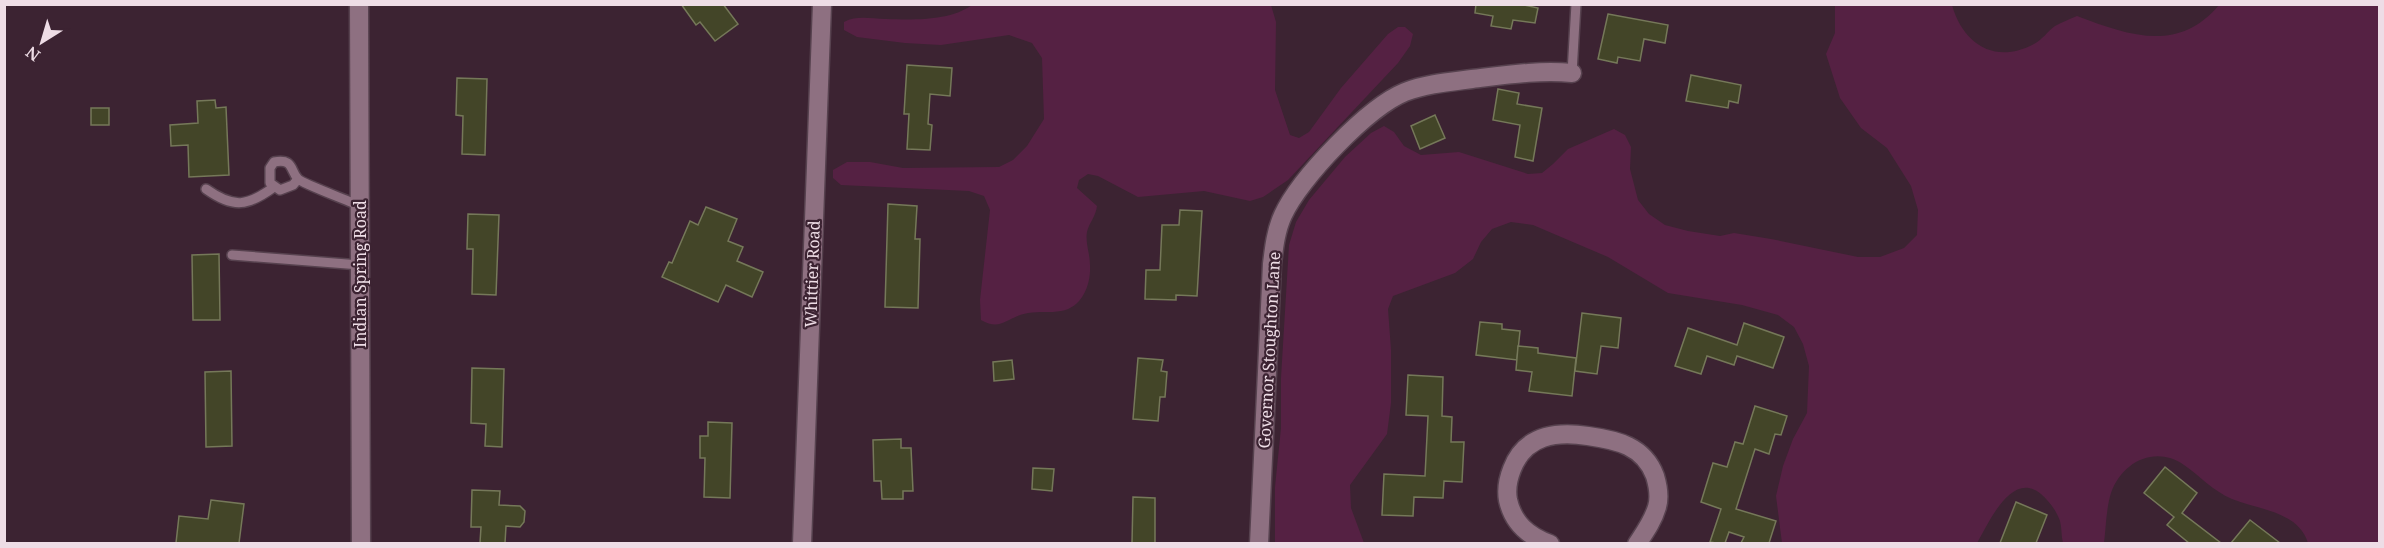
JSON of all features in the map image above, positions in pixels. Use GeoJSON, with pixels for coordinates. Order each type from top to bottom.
{"type":"FeatureCollection","features":[{"type":"Feature","properties":{"kind":"street","name":"Indian Spring Road"},"geometry":{"type":"LineString","coordinates":[[359,4],[361,543]]}},
{"type":"Feature","properties":{"kind":"street","name":"Whittier Road"},"geometry":{"type":"LineString","coordinates":[[802,543],[822,4]]}},
{"type":"Feature","properties":{"kind":"street","name":"Governor Stoughton Lane"},"geometry":{"type":"LineString","coordinates":[[1259,543],[1272,264],[1279,224],[1292,200],[1310,175],[1356,128],[1383,105],[1403,93],[1444,82],[1533,71],[1572,73]]}},
{"type":"Feature","properties":{"kind":"street"},"geometry":{"type":"LineString","coordinates":[[1550,543],[1533,536],[1516,522],[1509,504],[1507,484],[1513,465],[1525,448],[1541,438],[1562,433],[1622,442],[1639,452],[1646,460],[1656,479],[1658,499],[1653,517],[1637,543]]}},
{"type":"Feature","properties":{"kind":"lane"},"geometry":{"type":"LineString","coordinates":[[1572,73],[1576,4]]}},
{"type":"Feature","properties":{"kind":"lane"},"geometry":{"type":"LineString","coordinates":[[297,179],[286,189],[280,190],[270,183],[268,176],[270,168],[274,162],[281,160],[289,164],[297,179],[360,206]]}},
{"type":"Feature","properties":{"kind":"lane"},"geometry":{"type":"LineString","coordinates":[[206,189],[225,200],[246,203],[274,187]]}},
{"type":"Feature","properties":{"kind":"lane"},"geometry":{"type":"LineString","coordinates":[[232,255],[360,265]]}},
{"type":"Feature","properties":{"kind":"shaded area"},"geometry":{"type":"Polygon","coordinates":[[[972,5],[1271,5],[1276,22],[1275,90],[1290,135],[1299,138],[1309,132],[1341,88],[1388,34],[1398,27],[1405,27],[1413,34],[1410,46],[1398,63],[1288,180],[1263,197],[1250,201],[1204,191],[1138,197],[1098,176],[1088,174],[1079,180],[1077,188],[1097,206],[1087,232],[1090,272],[1084,294],[1069,309],[1057,312],[1028,313],[1000,324],[994,324],[981,320],[980,300],[990,210],[984,196],[969,191],[841,185],[833,178],[833,170],[847,162],[870,162],[903,168],[999,167],[1013,160],[1027,146],[1044,119],[1042,58],[1032,43],[1009,35],[941,45],[905,43],[857,37],[844,30],[844,22],[854,19],[942,17],[972,5]]]}},
{"type":"Feature","properties":{"kind":"shaded area"},"geometry":{"type":"Polygon","coordinates":[[[1835,5],[1952,5],[1957,19],[1972,40],[1982,47],[2006,52],[2020,50],[2034,44],[2055,26],[2077,16],[2115,29],[2152,36],[2170,35],[2187,30],[2203,20],[2219,5],[2379,5],[2379,543],[2308,543],[2303,532],[2287,518],[2225,496],[2173,459],[2151,457],[2131,465],[2116,482],[2108,505],[2104,543],[2063,543],[2060,521],[2054,509],[2041,494],[2030,488],[2020,489],[2010,494],[2002,502],[1977,543],[1782,543],[1776,496],[1783,466],[1793,439],[1807,413],[1809,366],[1803,344],[1794,327],[1778,315],[1742,305],[1668,293],[1608,257],[1533,225],[1511,222],[1492,229],[1481,242],[1473,259],[1455,273],[1393,296],[1388,309],[1391,403],[1387,434],[1350,485],[1351,508],[1364,543],[1275,543],[1275,487],[1281,428],[1281,378],[1289,245],[1296,222],[1309,200],[1345,157],[1371,133],[1384,126],[1394,132],[1404,146],[1421,155],[1459,152],[1528,174],[1542,173],[1568,149],[1614,129],[1625,135],[1631,147],[1630,169],[1638,200],[1649,214],[1665,225],[1720,236],[1734,233],[1771,239],[1858,257],[1880,257],[1904,248],[1917,235],[1918,210],[1911,186],[1887,148],[1861,128],[1840,98],[1826,54],[1835,33],[1835,5]]]}},
{"type":"Feature","properties":{"kind":"building"},"geometry":{"type":"Polygon","coordinates":[[[681,4],[723,4],[738,24],[715,41],[700,22],[696,25],[681,4]]]}},
{"type":"Feature","properties":{"kind":"building"},"geometry":{"type":"Polygon","coordinates":[[[1476,4],[1519,4],[1538,8],[1535,23],[1513,20],[1511,29],[1491,26],[1493,16],[1475,13],[1476,4]]]}},
{"type":"Feature","properties":{"kind":"building"},"geometry":{"type":"Polygon","coordinates":[[[1608,14],[1668,25],[1665,43],[1644,39],[1640,61],[1618,57],[1617,63],[1598,59],[1608,14]]]}},
{"type":"Feature","properties":{"kind":"building"},"geometry":{"type":"Polygon","coordinates":[[[907,65],[952,68],[950,96],[930,94],[928,124],[932,125],[930,150],[907,149],[909,114],[904,114],[907,65]]]}},
{"type":"Feature","properties":{"kind":"building"},"geometry":{"type":"Polygon","coordinates":[[[1691,75],[1741,85],[1738,103],[1729,101],[1728,108],[1686,101],[1691,75]]]}},
{"type":"Feature","properties":{"kind":"building"},"geometry":{"type":"Polygon","coordinates":[[[457,78],[487,79],[485,155],[462,154],[463,116],[456,115],[457,78]]]}},
{"type":"Feature","properties":{"kind":"building"},"geometry":{"type":"Polygon","coordinates":[[[1498,89],[1519,93],[1517,104],[1542,108],[1533,161],[1515,157],[1520,125],[1493,120],[1498,89]]]}},
{"type":"Feature","properties":{"kind":"building"},"geometry":{"type":"Polygon","coordinates":[[[215,100],[216,108],[226,107],[229,175],[189,177],[188,145],[171,146],[170,125],[198,123],[197,101],[215,100]]]}},
{"type":"Feature","properties":{"kind":"building"},"geometry":{"type":"Polygon","coordinates":[[[91,108],[109,108],[109,125],[91,125],[91,108]]]}},
{"type":"Feature","properties":{"kind":"building"},"geometry":{"type":"Polygon","coordinates":[[[1435,115],[1445,138],[1420,149],[1411,126],[1435,115]]]}},
{"type":"Feature","properties":{"kind":"building"},"geometry":{"type":"Polygon","coordinates":[[[888,204],[917,206],[915,239],[920,239],[918,308],[885,307],[888,204]]]}},
{"type":"Feature","properties":{"kind":"building"},"geometry":{"type":"Polygon","coordinates":[[[706,207],[737,219],[728,241],[743,247],[737,261],[763,272],[752,297],[726,285],[718,302],[662,277],[669,262],[672,263],[690,221],[698,225],[706,207]]]}},
{"type":"Feature","properties":{"kind":"building"},"geometry":{"type":"Polygon","coordinates":[[[1180,210],[1202,211],[1197,296],[1176,295],[1176,300],[1145,299],[1146,270],[1160,270],[1162,225],[1179,225],[1180,210]]]}},
{"type":"Feature","properties":{"kind":"building"},"geometry":{"type":"Polygon","coordinates":[[[468,214],[499,215],[496,295],[472,294],[473,249],[467,249],[468,214]]]}},
{"type":"Feature","properties":{"kind":"building"},"geometry":{"type":"Polygon","coordinates":[[[219,254],[220,320],[193,320],[192,255],[219,254]]]}},
{"type":"Feature","properties":{"kind":"building"},"geometry":{"type":"Polygon","coordinates":[[[1582,313],[1621,318],[1618,348],[1601,346],[1597,374],[1575,371],[1582,313]]]}},
{"type":"Feature","properties":{"kind":"building"},"geometry":{"type":"Polygon","coordinates":[[[1480,322],[1502,324],[1502,329],[1520,331],[1517,360],[1476,355],[1480,322]]]}},
{"type":"Feature","properties":{"kind":"building"},"geometry":{"type":"Polygon","coordinates":[[[1744,323],[1784,337],[1773,368],[1737,356],[1734,365],[1707,356],[1701,374],[1675,366],[1688,328],[1737,345],[1744,323]]]}},
{"type":"Feature","properties":{"kind":"building"},"geometry":{"type":"Polygon","coordinates":[[[1518,346],[1538,348],[1538,353],[1576,358],[1572,396],[1529,391],[1532,372],[1516,370],[1518,346]]]}},
{"type":"Feature","properties":{"kind":"building"},"geometry":{"type":"Polygon","coordinates":[[[1138,358],[1163,360],[1161,371],[1167,372],[1165,397],[1160,397],[1158,421],[1133,419],[1138,358]]]}},
{"type":"Feature","properties":{"kind":"building"},"geometry":{"type":"Polygon","coordinates":[[[1012,360],[1014,379],[994,381],[993,362],[1012,360]]]}},
{"type":"Feature","properties":{"kind":"building"},"geometry":{"type":"Polygon","coordinates":[[[472,368],[504,369],[502,447],[485,446],[486,424],[471,423],[472,368]]]}},
{"type":"Feature","properties":{"kind":"building"},"geometry":{"type":"Polygon","coordinates":[[[231,371],[232,446],[206,447],[205,372],[231,371]]]}},
{"type":"Feature","properties":{"kind":"building"},"geometry":{"type":"Polygon","coordinates":[[[1408,375],[1443,377],[1442,416],[1452,417],[1451,442],[1464,442],[1462,482],[1444,481],[1443,498],[1414,497],[1413,516],[1382,515],[1384,474],[1425,476],[1428,416],[1406,415],[1408,375]]]}},
{"type":"Feature","properties":{"kind":"building"},"geometry":{"type":"Polygon","coordinates":[[[1755,406],[1787,416],[1781,435],[1775,434],[1769,454],[1755,449],[1736,509],[1776,521],[1769,543],[1741,543],[1744,537],[1729,532],[1725,543],[1710,542],[1721,509],[1701,502],[1713,463],[1727,467],[1735,442],[1743,444],[1755,406]]]}},
{"type":"Feature","properties":{"kind":"building"},"geometry":{"type":"Polygon","coordinates":[[[708,422],[732,423],[730,498],[704,497],[705,458],[700,458],[700,436],[708,436],[708,422]]]}},
{"type":"Feature","properties":{"kind":"building"},"geometry":{"type":"Polygon","coordinates":[[[901,439],[901,448],[911,448],[913,491],[903,491],[903,499],[882,499],[881,481],[874,481],[873,440],[901,439]]]}},
{"type":"Feature","properties":{"kind":"building"},"geometry":{"type":"Polygon","coordinates":[[[2165,467],[2197,493],[2182,513],[2221,543],[2189,543],[2167,525],[2174,517],[2144,493],[2165,467]]]}},
{"type":"Feature","properties":{"kind":"building"},"geometry":{"type":"Polygon","coordinates":[[[1033,468],[1054,469],[1052,491],[1032,489],[1033,468]]]}},
{"type":"Feature","properties":{"kind":"building"},"geometry":{"type":"Polygon","coordinates":[[[472,490],[500,491],[499,505],[520,506],[525,511],[524,522],[520,527],[506,526],[505,543],[480,543],[481,527],[471,527],[472,490]]]}},
{"type":"Feature","properties":{"kind":"building"},"geometry":{"type":"Polygon","coordinates":[[[1133,497],[1155,498],[1155,543],[1132,543],[1133,497]]]}},
{"type":"Feature","properties":{"kind":"building"},"geometry":{"type":"Polygon","coordinates":[[[211,500],[244,504],[239,543],[176,543],[179,516],[208,519],[211,500]]]}},
{"type":"Feature","properties":{"kind":"building"},"geometry":{"type":"Polygon","coordinates":[[[2016,502],[2047,515],[2036,543],[2000,543],[2016,502]]]}},
{"type":"Feature","properties":{"kind":"building"},"geometry":{"type":"Polygon","coordinates":[[[2250,520],[2280,543],[2231,543],[2250,520]]]}}]}
